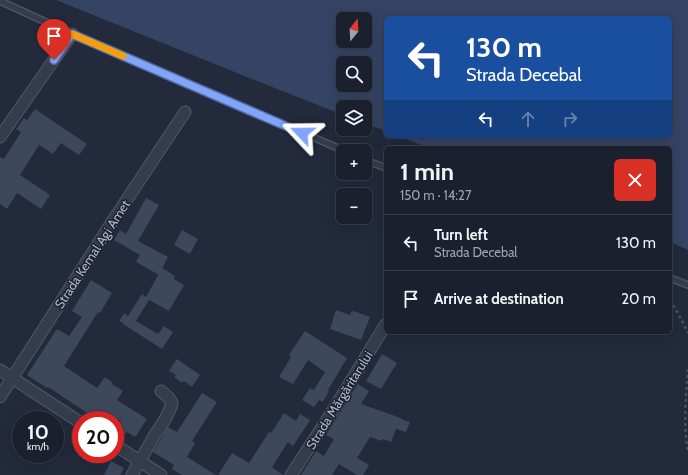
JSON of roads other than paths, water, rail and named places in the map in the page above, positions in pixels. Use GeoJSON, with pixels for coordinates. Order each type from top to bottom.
{"type":"FeatureCollection","features":[{"type":"Feature","properties":{"kind":"street"},"geometry":{"type":"LineString","coordinates":[[0,137],[72,34]]}},
{"type":"Feature","properties":{"kind":"street","name":"Strada Kemal Agi Amet"},"geometry":{"type":"LineString","coordinates":[[0,398],[114,219],[185,112]]}},
{"type":"Feature","properties":{"kind":"street","name":"Strada Mărgăritarului"},"geometry":{"type":"LineString","coordinates":[[292,475],[384,327]]}},
{"type":"Feature","properties":{"kind":"street"},"geometry":{"type":"LineString","coordinates":[[0,370],[72,416]]}},
{"type":"Feature","properties":{"kind":"street"},"geometry":{"type":"LineString","coordinates":[[132,475],[139,460],[171,409],[172,403],[170,398],[161,391]]}},
{"type":"Feature","properties":{"kind":"street"},"geometry":{"type":"LineString","coordinates":[[124,451],[161,475]]}},
{"type":"Feature","properties":{"kind":"lane"},"geometry":{"type":"LineString","coordinates":[[0,2],[336,147]]}},
{"type":"Feature","properties":{"kind":"lane"},"geometry":{"type":"LineString","coordinates":[[372,163],[384,167]]}},
{"type":"Feature","properties":{"kind":"lane"},"geometry":{"type":"LineString","coordinates":[[672,279],[688,285]]}},
{"type":"Feature","properties":{"kind":"water"},"geometry":{"type":"Polygon","coordinates":[[[56,0],[688,0],[688,250],[672,243],[672,146],[424,146],[403,138],[672,138],[672,16],[384,16],[384,130],[372,126],[372,100],[336,100],[336,112],[56,0]]]}}]}
